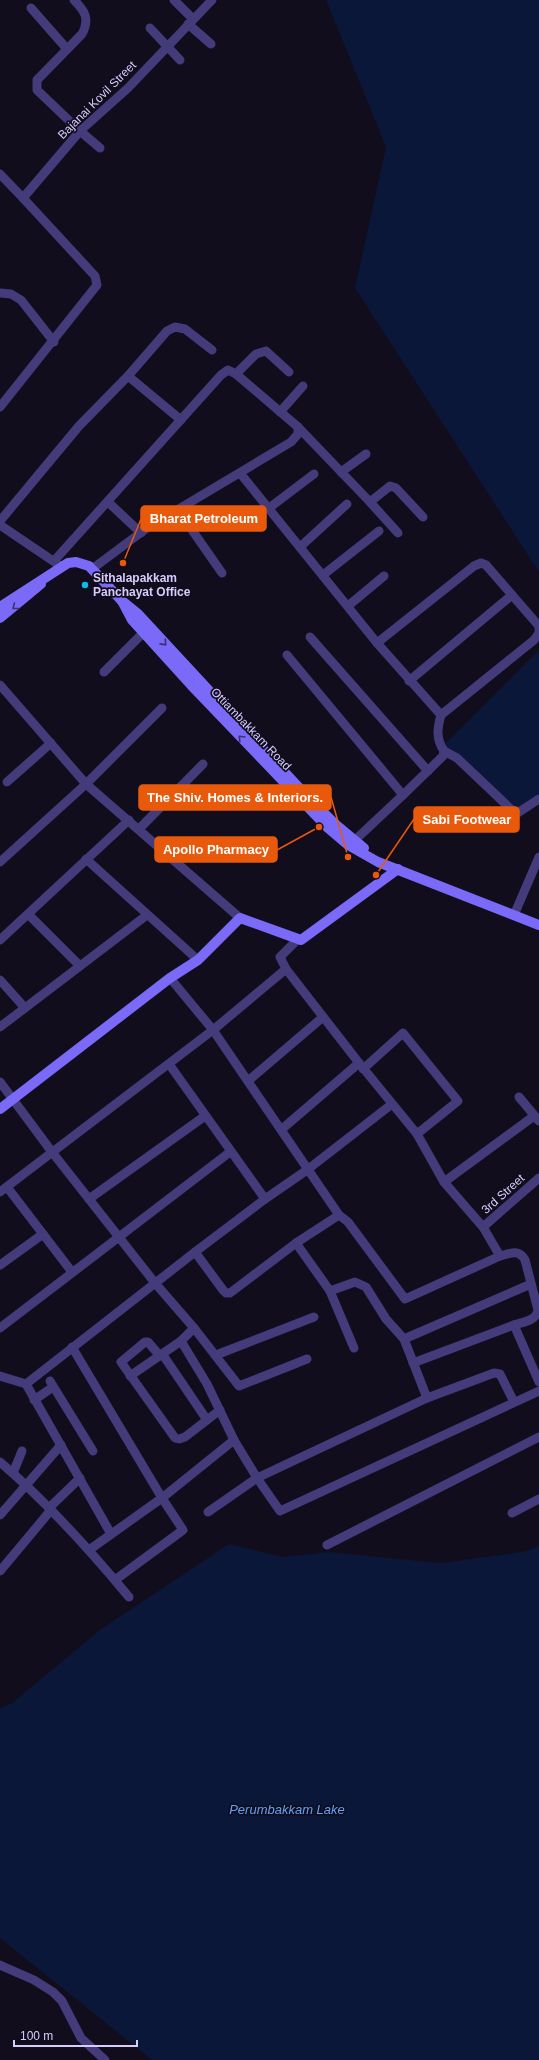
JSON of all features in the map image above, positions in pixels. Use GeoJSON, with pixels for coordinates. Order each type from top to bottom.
{"type":"FeatureCollection","features":[{"type":"Feature","properties":{"kind":"street"},"geometry":{"type":"LineString","coordinates":[[74,0],[84,11],[87,19],[86,25],[82,34],[36,80],[37,90],[80,132],[100,148]]}},
{"type":"Feature","properties":{"kind":"street"},"geometry":{"type":"LineString","coordinates":[[174,0],[211,44]]}},
{"type":"Feature","properties":{"kind":"street","name":"Bajanai Kovil Street"},"geometry":{"type":"LineString","coordinates":[[23,198],[80,132],[128,88],[212,0]]}},
{"type":"Feature","properties":{"kind":"street"},"geometry":{"type":"LineString","coordinates":[[31,8],[67,49]]}},
{"type":"Feature","properties":{"kind":"street"},"geometry":{"type":"LineString","coordinates":[[150,28],[166,47],[180,60]]}},
{"type":"Feature","properties":{"kind":"street"},"geometry":{"type":"LineString","coordinates":[[0,174],[94,276],[97,285],[54,342],[0,407]]}},
{"type":"Feature","properties":{"kind":"street"},"geometry":{"type":"LineString","coordinates":[[0,293],[11,294],[21,300],[54,342]]}},
{"type":"Feature","properties":{"kind":"street"},"geometry":{"type":"LineString","coordinates":[[0,521],[79,426],[128,376],[167,331],[175,327],[185,330],[212,350]]}},
{"type":"Feature","properties":{"kind":"street"},"geometry":{"type":"LineString","coordinates":[[236,374],[256,354],[266,351],[290,372]]}},
{"type":"Feature","properties":{"kind":"street"},"geometry":{"type":"LineString","coordinates":[[0,525],[58,564],[108,502],[221,375],[228,370],[236,374],[298,427],[398,533]]}},
{"type":"Feature","properties":{"kind":"street"},"geometry":{"type":"LineString","coordinates":[[128,376],[181,420]]}},
{"type":"Feature","properties":{"kind":"street"},"geometry":{"type":"LineString","coordinates":[[280,412],[302,386]]}},
{"type":"Feature","properties":{"kind":"street"},"geometry":{"type":"LineString","coordinates":[[92,569],[141,533],[291,442],[298,434],[298,427]]}},
{"type":"Feature","properties":{"kind":"street"},"geometry":{"type":"LineString","coordinates":[[341,472],[366,454]]}},
{"type":"Feature","properties":{"kind":"street"},"geometry":{"type":"LineString","coordinates":[[240,473],[376,642],[409,681],[441,715]]}},
{"type":"Feature","properties":{"kind":"street"},"geometry":{"type":"LineString","coordinates":[[269,508],[314,474]]}},
{"type":"Feature","properties":{"kind":"street"},"geometry":{"type":"LineString","coordinates":[[370,502],[393,485],[423,517]]}},
{"type":"Feature","properties":{"kind":"street"},"geometry":{"type":"LineString","coordinates":[[108,502],[141,533]]}},
{"type":"Feature","properties":{"kind":"street"},"geometry":{"type":"LineString","coordinates":[[300,547],[347,504]]}},
{"type":"Feature","properties":{"kind":"street"},"geometry":{"type":"LineString","coordinates":[[178,510],[222,573]]}},
{"type":"Feature","properties":{"kind":"street"},"geometry":{"type":"LineString","coordinates":[[323,575],[379,531]]}},
{"type":"Feature","properties":{"kind":"street","name":"Ottiambakkam Road"},"geometry":{"type":"LineString","coordinates":[[0,618],[31,594],[50,575],[58,564],[76,562],[83,563],[92,569],[122,601],[138,614],[267,754],[334,823],[354,841],[398,869]]}},
{"type":"Feature","properties":{"kind":"street"},"geometry":{"type":"LineString","coordinates":[[376,642],[474,566],[481,564],[486,565],[538,626],[539,632],[534,640],[441,715],[438,727],[438,742],[444,751],[457,758],[516,814],[539,799]]}},
{"type":"Feature","properties":{"kind":"street","name":"Ottiambakkam Road"},"geometry":{"type":"LineString","coordinates":[[0,607],[50,575]]}},
{"type":"Feature","properties":{"kind":"street"},"geometry":{"type":"LineString","coordinates":[[348,606],[384,576]]}},
{"type":"Feature","properties":{"kind":"street"},"geometry":{"type":"LineString","coordinates":[[409,681],[512,595]]}},
{"type":"Feature","properties":{"kind":"street","name":"Ottiambakkam Road"},"geometry":{"type":"LineString","coordinates":[[122,601],[132,620],[191,686],[328,828],[348,845],[364,855],[539,925]]}},
{"type":"Feature","properties":{"kind":"street"},"geometry":{"type":"LineString","coordinates":[[104,672],[144,632]]}},
{"type":"Feature","properties":{"kind":"street"},"geometry":{"type":"LineString","coordinates":[[310,637],[428,771]]}},
{"type":"Feature","properties":{"kind":"street"},"geometry":{"type":"LineString","coordinates":[[287,655],[403,795]]}},
{"type":"Feature","properties":{"kind":"street"},"geometry":{"type":"LineString","coordinates":[[0,685],[86,784],[240,918],[301,940],[398,869]]}},
{"type":"Feature","properties":{"kind":"street"},"geometry":{"type":"LineString","coordinates":[[0,862],[86,784],[162,708]]}},
{"type":"Feature","properties":{"kind":"street"},"geometry":{"type":"LineString","coordinates":[[7,782],[51,743]]}},
{"type":"Feature","properties":{"kind":"street"},"geometry":{"type":"LineString","coordinates":[[354,841],[428,771],[443,756],[444,751]]}},
{"type":"Feature","properties":{"kind":"street"},"geometry":{"type":"LineString","coordinates":[[139,829],[203,764]]}},
{"type":"Feature","properties":{"kind":"street"},"geometry":{"type":"LineString","coordinates":[[0,940],[129,820]]}},
{"type":"Feature","properties":{"kind":"street"},"geometry":{"type":"LineString","coordinates":[[514,915],[539,856]]}},
{"type":"Feature","properties":{"kind":"street"},"geometry":{"type":"LineString","coordinates":[[86,859],[198,960]]}},
{"type":"Feature","properties":{"kind":"street"},"geometry":{"type":"LineString","coordinates":[[28,914],[80,966]]}},
{"type":"Feature","properties":{"kind":"street"},"geometry":{"type":"LineString","coordinates":[[0,1027],[147,915]]}},
{"type":"Feature","properties":{"kind":"street"},"geometry":{"type":"LineString","coordinates":[[0,1109],[170,978],[198,960],[240,918]]}},
{"type":"Feature","properties":{"kind":"street"},"geometry":{"type":"LineString","coordinates":[[298,939],[280,957],[286,969],[361,1066],[417,1134],[444,1182],[483,1227],[500,1256]]}},
{"type":"Feature","properties":{"kind":"street"},"geometry":{"type":"LineString","coordinates":[[72,1272],[43,1234],[3,1189],[213,1030],[286,969]]}},
{"type":"Feature","properties":{"kind":"street"},"geometry":{"type":"LineString","coordinates":[[170,978],[213,1030],[282,1129],[307,1170],[339,1215],[348,1222],[406,1299],[500,1256],[516,1252],[522,1254],[538,1310],[536,1317],[413,1363]]}},
{"type":"Feature","properties":{"kind":"street"},"geometry":{"type":"LineString","coordinates":[[0,980],[25,1008]]}},
{"type":"Feature","properties":{"kind":"street"},"geometry":{"type":"LineString","coordinates":[[248,1081],[323,1017]]}},
{"type":"Feature","properties":{"kind":"street"},"geometry":{"type":"LineString","coordinates":[[282,1129],[403,1033],[458,1101],[417,1134]]}},
{"type":"Feature","properties":{"kind":"street"},"geometry":{"type":"LineString","coordinates":[[169,1064],[230,1152],[265,1199]]}},
{"type":"Feature","properties":{"kind":"street"},"geometry":{"type":"LineString","coordinates":[[0,1082],[52,1152],[118,1236],[155,1283],[216,1355],[239,1386],[306,1359]]}},
{"type":"Feature","properties":{"kind":"street"},"geometry":{"type":"LineString","coordinates":[[444,1182],[537,1118],[519,1097]]}},
{"type":"Feature","properties":{"kind":"street"},"geometry":{"type":"LineString","coordinates":[[26,1384],[195,1252],[265,1199],[307,1170],[392,1104]]}},
{"type":"Feature","properties":{"kind":"street"},"geometry":{"type":"LineString","coordinates":[[89,1199],[205,1116]]}},
{"type":"Feature","properties":{"kind":"street"},"geometry":{"type":"LineString","coordinates":[[0,1328],[118,1236],[230,1152]]}},
{"type":"Feature","properties":{"kind":"street","name":"3rd Street"},"geometry":{"type":"LineString","coordinates":[[483,1227],[539,1178]]}},
{"type":"Feature","properties":{"kind":"street"},"geometry":{"type":"LineString","coordinates":[[195,1252],[226,1293],[230,1292],[296,1243],[339,1215]]}},
{"type":"Feature","properties":{"kind":"street"},"geometry":{"type":"LineString","coordinates":[[0,1265],[43,1234]]}},
{"type":"Feature","properties":{"kind":"street"},"geometry":{"type":"LineString","coordinates":[[296,1243],[330,1291],[354,1348]]}},
{"type":"Feature","properties":{"kind":"street"},"geometry":{"type":"LineString","coordinates":[[330,1291],[355,1282],[366,1288],[386,1319],[404,1339],[427,1398]]}},
{"type":"Feature","properties":{"kind":"street"},"geometry":{"type":"LineString","coordinates":[[404,1339],[531,1284]]}},
{"type":"Feature","properties":{"kind":"street"},"geometry":{"type":"LineString","coordinates":[[216,1355],[314,1317]]}},
{"type":"Feature","properties":{"kind":"street"},"geometry":{"type":"LineString","coordinates":[[514,1325],[539,1382]]}},
{"type":"Feature","properties":{"kind":"street"},"geometry":{"type":"LineString","coordinates":[[130,1376],[181,1341],[194,1328]]}},
{"type":"Feature","properties":{"kind":"street"},"geometry":{"type":"LineString","coordinates":[[181,1341],[208,1384],[234,1440],[257,1478],[282,1511],[539,1391]]}},
{"type":"Feature","properties":{"kind":"street"},"geometry":{"type":"LineString","coordinates":[[207,1420],[162,1355],[148,1342],[121,1362],[175,1438],[185,1437],[220,1410]]}},
{"type":"Feature","properties":{"kind":"street"},"geometry":{"type":"LineString","coordinates":[[72,1347],[162,1498],[183,1530],[115,1580]]}},
{"type":"Feature","properties":{"kind":"street"},"geometry":{"type":"LineString","coordinates":[[208,1512],[257,1478],[427,1398],[494,1373],[500,1374],[514,1402]]}},
{"type":"Feature","properties":{"kind":"street"},"geometry":{"type":"LineString","coordinates":[[0,1376],[26,1384],[111,1534]]}},
{"type":"Feature","properties":{"kind":"street"},"geometry":{"type":"LineString","coordinates":[[34,1400],[51,1384],[93,1451]]}},
{"type":"Feature","properties":{"kind":"street"},"geometry":{"type":"LineString","coordinates":[[327,1545],[539,1438]]}},
{"type":"Feature","properties":{"kind":"street"},"geometry":{"type":"LineString","coordinates":[[89,1550],[162,1498],[234,1440]]}},
{"type":"Feature","properties":{"kind":"street"},"geometry":{"type":"LineString","coordinates":[[0,1515],[61,1444]]}},
{"type":"Feature","properties":{"kind":"street"},"geometry":{"type":"LineString","coordinates":[[13,1473],[22,1451]]}},
{"type":"Feature","properties":{"kind":"street"},"geometry":{"type":"LineString","coordinates":[[0,1462],[26,1484],[89,1550],[129,1596]]}},
{"type":"Feature","properties":{"kind":"street"},"geometry":{"type":"LineString","coordinates":[[0,1572],[50,1509],[80,1478]]}},
{"type":"Feature","properties":{"kind":"street"},"geometry":{"type":"LineString","coordinates":[[512,1513],[539,1499]]}},
{"type":"Feature","properties":{"kind":"street"},"geometry":{"type":"LineString","coordinates":[[0,1965],[34,1980],[53,1992],[62,2001],[81,2038],[105,2060]]}},
{"type":"Feature","properties":{"kind":"water"},"geometry":{"type":"Polygon","coordinates":[[[326,0],[539,0],[539,572],[355,288],[386,147],[326,0]]]}},
{"type":"Feature","properties":{"kind":"water"},"geometry":{"type":"Polygon","coordinates":[[[539,650],[539,797],[520,819],[444,745],[539,650]]]}},
{"type":"Feature","properties":{"kind":"water","name":"Perumbakkam Lake"},"geometry":{"type":"Polygon","coordinates":[[[229,1544],[283,1557],[329,1552],[440,1563],[523,1552],[539,1546],[539,2060],[152,2060],[0,1938],[0,1708],[12,1703],[101,1629],[229,1544]]]}},
{"type":"Feature","properties":{"kind":"place","name":"Bharat Petroleum"},"geometry":{"type":"Point","coordinates":[123,563]}},
{"type":"Feature","properties":{"kind":"place","name":"Sithalapakkam Panchayat Office"},"geometry":{"type":"Point","coordinates":[85,585]}},
{"type":"Feature","properties":{"kind":"place","name":"Apollo Pharmacy"},"geometry":{"type":"Point","coordinates":[319,827]}},
{"type":"Feature","properties":{"kind":"place","name":"The Shiv. Homes & Interiors."},"geometry":{"type":"Point","coordinates":[348,857]}},
{"type":"Feature","properties":{"kind":"place","name":"Sabi Footwear"},"geometry":{"type":"Point","coordinates":[376,875]}}]}
